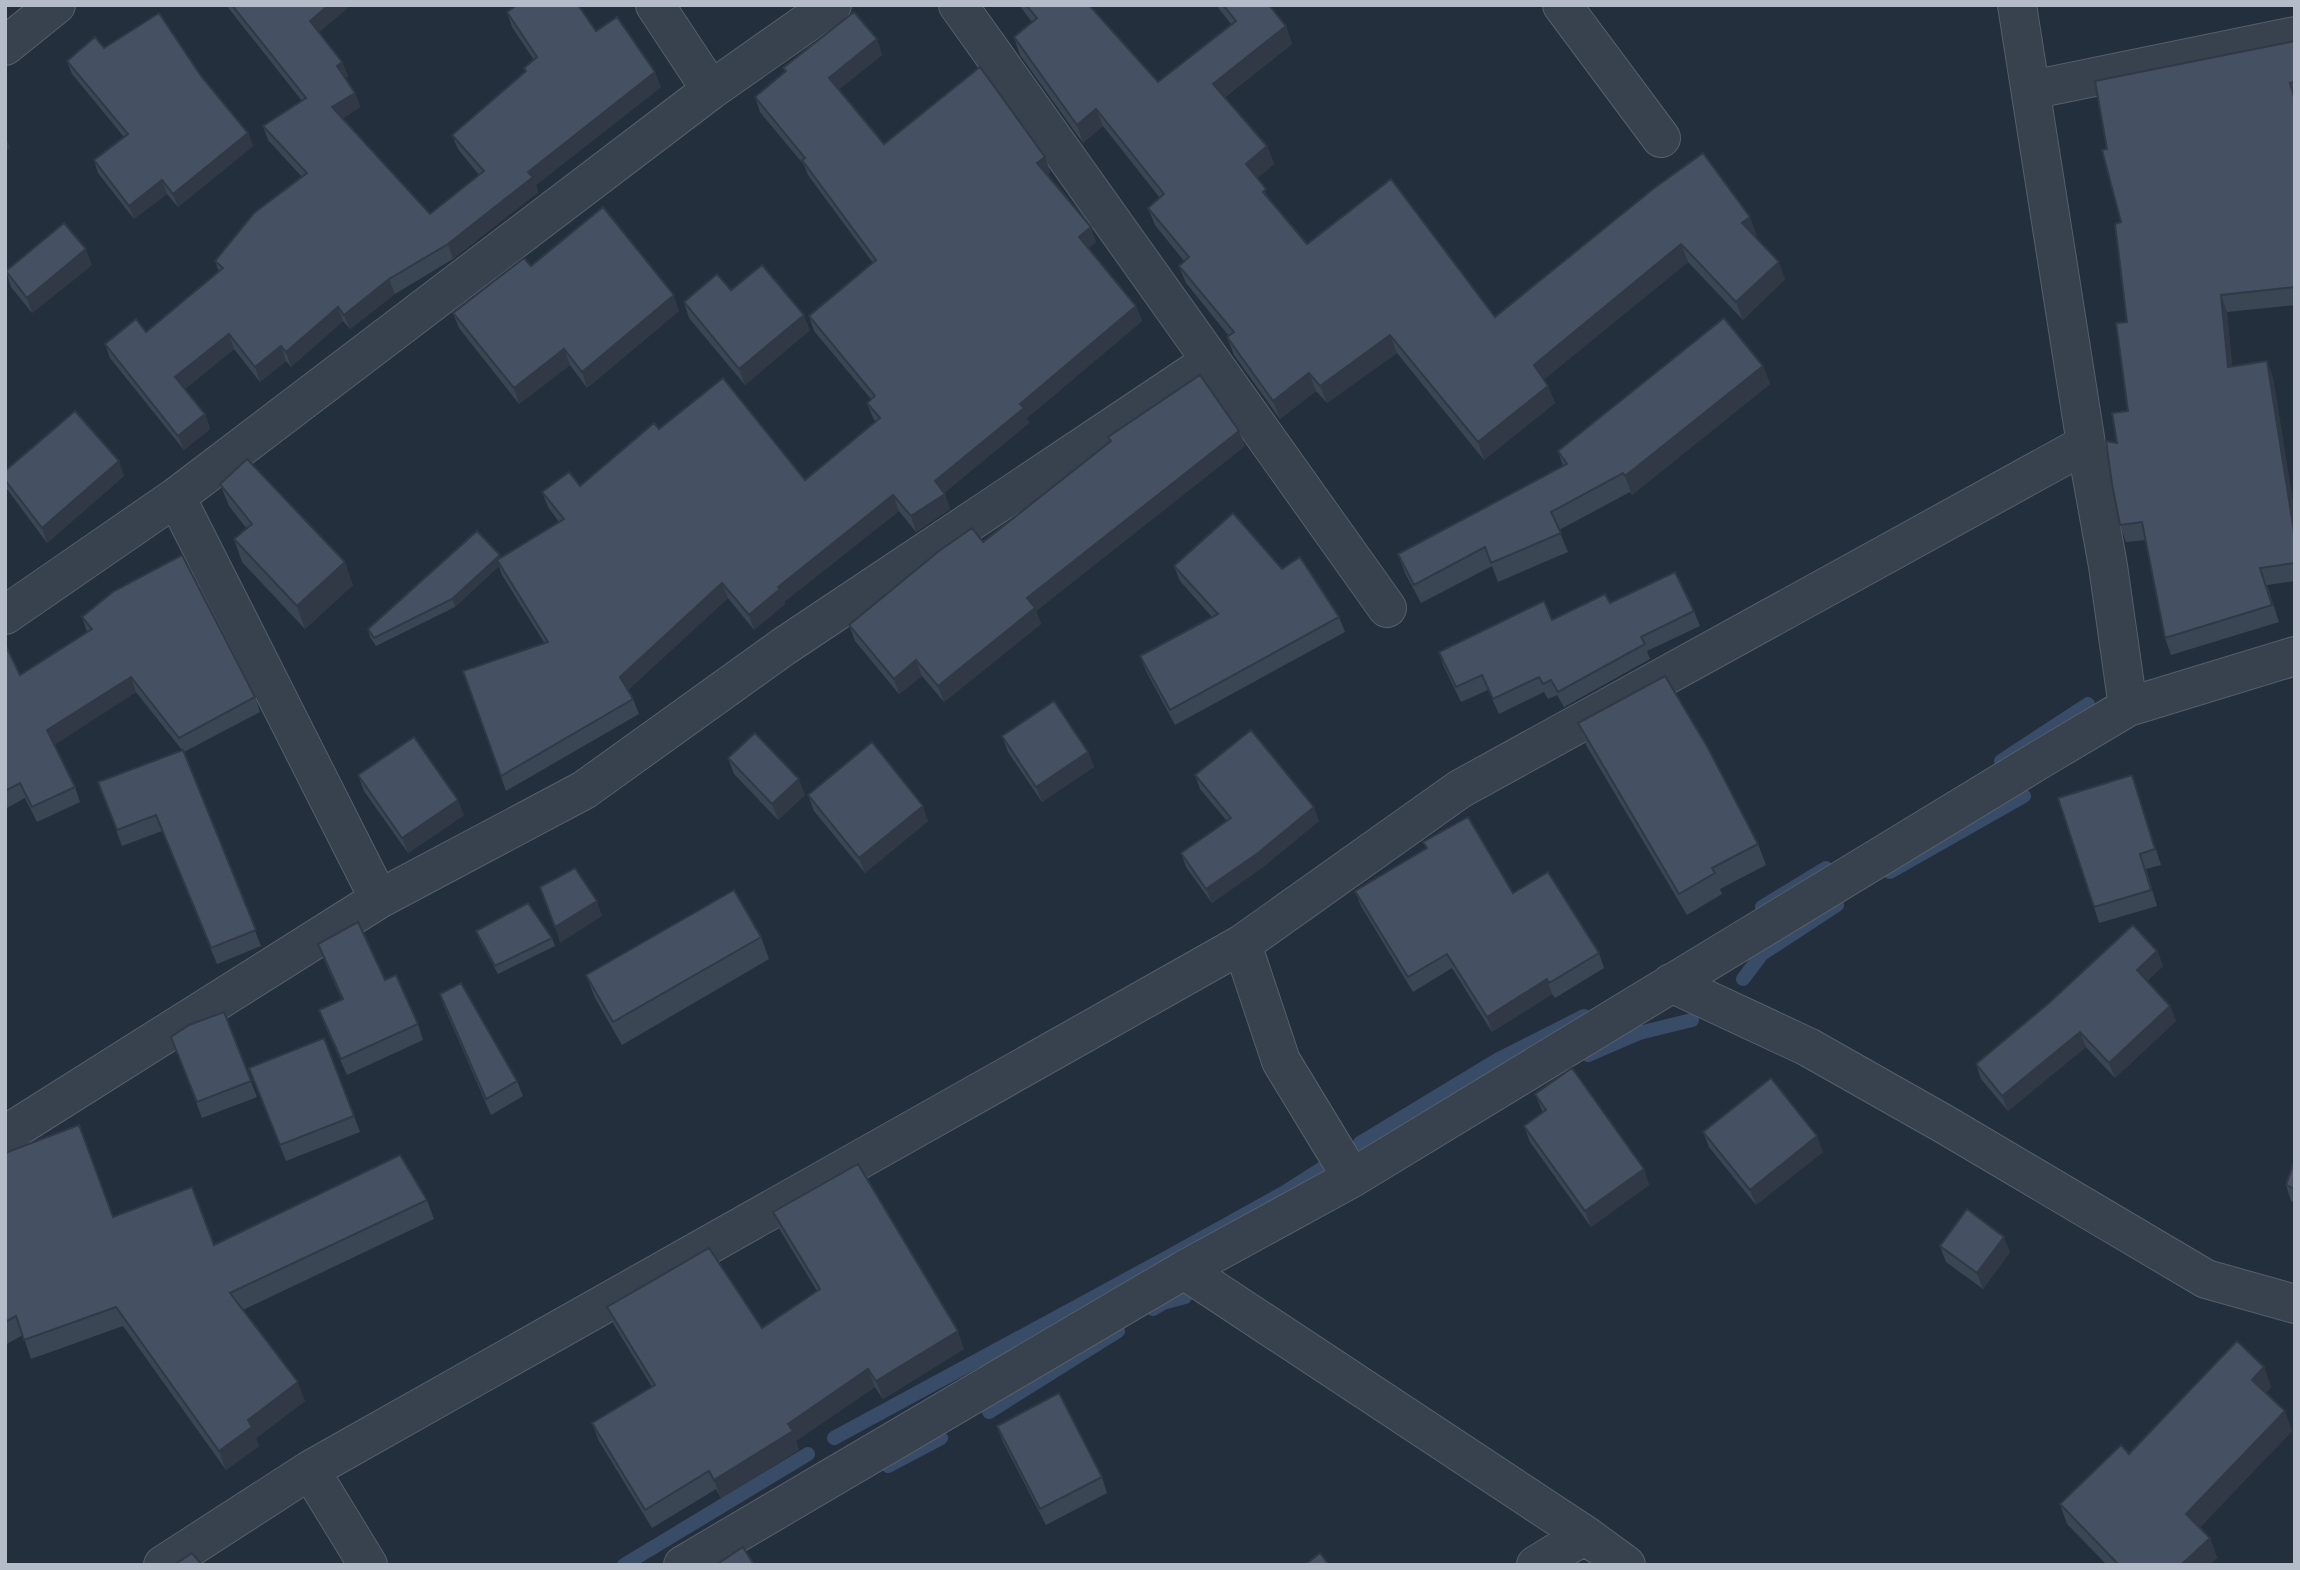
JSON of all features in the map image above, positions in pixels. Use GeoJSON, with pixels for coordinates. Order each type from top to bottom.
{"type":"FeatureCollection","features":[{"type":"Feature","properties":{"kind":"street"},"geometry":{"type":"LineString","coordinates":[[5,46],[56,5]]}},
{"type":"Feature","properties":{"kind":"street"},"geometry":{"type":"LineString","coordinates":[[655,5],[711,90]]}},
{"type":"Feature","properties":{"kind":"street"},"geometry":{"type":"LineString","coordinates":[[5,615],[176,497],[711,90],[832,5]]}},
{"type":"Feature","properties":{"kind":"street"},"geometry":{"type":"LineString","coordinates":[[958,5],[1387,608]]}},
{"type":"Feature","properties":{"kind":"street"},"geometry":{"type":"LineString","coordinates":[[1562,5],[1661,138]]}},
{"type":"Feature","properties":{"kind":"street"},"geometry":{"type":"LineString","coordinates":[[2017,5],[2086,444],[2108,566],[2128,707]]}},
{"type":"Feature","properties":{"kind":"street"},"geometry":{"type":"LineString","coordinates":[[2031,90],[2295,36]]}},
{"type":"Feature","properties":{"kind":"street"},"geometry":{"type":"LineString","coordinates":[[5,1135],[379,899],[584,790],[783,647],[1211,361]]}},
{"type":"Feature","properties":{"kind":"street"},"geometry":{"type":"LineString","coordinates":[[163,1565],[310,1470],[1242,944],[1460,789],[2086,444]]}},
{"type":"Feature","properties":{"kind":"street"},"geometry":{"type":"LineString","coordinates":[[176,497],[379,899]]}},
{"type":"Feature","properties":{"kind":"street"},"geometry":{"type":"LineString","coordinates":[[682,1565],[1184,1270],[1352,1178],[2128,707],[2295,656]]}},
{"type":"Feature","properties":{"kind":"street"},"geometry":{"type":"LineString","coordinates":[[1242,944],[1280,1061],[1352,1178]]}},
{"type":"Feature","properties":{"kind":"street"},"geometry":{"type":"LineString","coordinates":[[1671,983],[1808,1048],[1944,1124],[2206,1279],[2295,1304]]}},
{"type":"Feature","properties":{"kind":"street"},"geometry":{"type":"LineString","coordinates":[[1184,1270],[1586,1535],[1626,1565]]}},
{"type":"Feature","properties":{"kind":"street"},"geometry":{"type":"LineString","coordinates":[[310,1470],[368,1565]]}},
{"type":"Feature","properties":{"kind":"street"},"geometry":{"type":"LineString","coordinates":[[1536,1565],[1586,1535]]}},
{"type":"Feature","properties":{"kind":"building"},"geometry":{"type":"Polygon","coordinates":[[[232,5],[329,5],[310,21],[342,62],[337,66],[355,93],[332,107],[430,214],[484,171],[452,135],[526,71],[524,68],[537,57],[507,12],[517,5],[578,5],[596,31],[617,17],[655,72],[528,172],[533,177],[448,244],[389,279],[344,315],[338,307],[286,352],[281,346],[255,367],[229,334],[175,377],[205,414],[178,436],[105,344],[136,319],[146,332],[223,268],[215,261],[254,213],[307,173],[263,126],[306,98],[232,5]]]}},
{"type":"Feature","properties":{"kind":"building"},"geometry":{"type":"Polygon","coordinates":[[[1026,5],[1089,5],[1158,82],[1236,21],[1223,5],[1269,5],[1286,26],[1213,84],[1267,146],[1246,164],[1266,189],[1263,192],[1307,244],[1391,179],[1495,317],[1653,189],[1703,153],[1750,217],[1742,223],[1779,262],[1736,302],[1681,244],[1534,365],[1548,386],[1478,442],[1390,335],[1320,386],[1309,373],[1273,401],[1227,337],[1234,332],[1179,266],[1189,257],[1148,208],[1164,194],[1096,109],[1077,125],[1014,37],[1037,18],[1026,5]]]}},
{"type":"Feature","properties":{"kind":"building"},"geometry":{"type":"Polygon","coordinates":[[[854,12],[877,39],[829,78],[884,144],[980,67],[1045,157],[1037,163],[1091,227],[1079,237],[1136,306],[1020,404],[1024,408],[935,481],[945,494],[911,516],[893,495],[778,587],[780,589],[749,615],[722,583],[620,677],[633,699],[501,776],[463,671],[548,642],[497,560],[564,519],[542,492],[569,472],[580,486],[654,423],[659,429],[723,378],[805,480],[880,418],[867,403],[875,396],[809,316],[876,260],[802,160],[805,158],[755,97],[786,71],[783,68],[854,12]]]}},
{"type":"Feature","properties":{"kind":"building"},"geometry":{"type":"Polygon","coordinates":[[[159,13],[201,76],[248,133],[173,194],[162,180],[129,206],[94,160],[128,134],[67,61],[95,37],[104,48],[159,13]]]}},
{"type":"Feature","properties":{"kind":"building"},"geometry":{"type":"Polygon","coordinates":[[[2295,41],[2295,82],[2290,83],[2295,100],[2295,287],[2221,295],[2228,367],[2267,361],[2295,538],[2295,563],[2260,568],[2272,605],[2165,638],[2142,522],[2120,525],[2106,441],[2117,443],[2112,413],[2128,411],[2116,323],[2127,322],[2115,224],[2121,222],[2102,150],[2107,149],[2095,81],[2295,41]]]}},
{"type":"Feature","properties":{"kind":"building"},"geometry":{"type":"Polygon","coordinates":[[[603,207],[674,295],[582,372],[564,349],[514,388],[453,313],[524,258],[531,266],[603,207]]]}},
{"type":"Feature","properties":{"kind":"building"},"geometry":{"type":"Polygon","coordinates":[[[64,223],[86,249],[27,298],[6,271],[64,223]]]}},
{"type":"Feature","properties":{"kind":"building"},"geometry":{"type":"Polygon","coordinates":[[[762,265],[804,315],[739,369],[684,302],[717,274],[731,290],[762,265]]]}},
{"type":"Feature","properties":{"kind":"building"},"geometry":{"type":"Polygon","coordinates":[[[1724,318],[1763,366],[1625,476],[1623,473],[1551,512],[1561,533],[1491,563],[1485,547],[1414,585],[1398,554],[1567,464],[1558,451],[1724,318]]]}},
{"type":"Feature","properties":{"kind":"building"},"geometry":{"type":"Polygon","coordinates":[[[1200,375],[1239,431],[1027,598],[1035,608],[938,686],[916,660],[894,679],[849,625],[939,551],[972,528],[983,542],[1111,441],[1108,437],[1200,375]]]}},
{"type":"Feature","properties":{"kind":"building"},"geometry":{"type":"Polygon","coordinates":[[[75,411],[119,461],[42,528],[5,480],[5,471],[75,411]]]}},
{"type":"Feature","properties":{"kind":"building"},"geometry":{"type":"Polygon","coordinates":[[[247,459],[345,562],[297,606],[234,539],[252,524],[220,484],[247,459]]]}},
{"type":"Feature","properties":{"kind":"building"},"geometry":{"type":"Polygon","coordinates":[[[1233,513],[1282,569],[1300,557],[1339,617],[1170,710],[1140,656],[1218,614],[1174,566],[1233,513]]]}},
{"type":"Feature","properties":{"kind":"building"},"geometry":{"type":"Polygon","coordinates":[[[477,531],[500,555],[452,599],[374,638],[368,629],[477,531]]]}},
{"type":"Feature","properties":{"kind":"building"},"geometry":{"type":"Polygon","coordinates":[[[182,555],[255,697],[179,738],[131,677],[47,730],[75,787],[32,807],[20,783],[5,791],[5,644],[20,675],[92,629],[82,617],[114,591],[182,555]]]}},
{"type":"Feature","properties":{"kind":"building"},"geometry":{"type":"Polygon","coordinates":[[[1675,572],[1694,611],[1641,637],[1645,644],[1558,692],[1551,680],[1543,684],[1539,677],[1493,699],[1482,675],[1456,687],[1439,652],[1544,601],[1552,620],[1605,594],[1610,603],[1675,572]]]}},
{"type":"Feature","properties":{"kind":"building"},"geometry":{"type":"Polygon","coordinates":[[[1665,676],[1708,748],[1758,844],[1712,868],[1715,873],[1679,894],[1578,723],[1665,676]]]}},
{"type":"Feature","properties":{"kind":"building"},"geometry":{"type":"Polygon","coordinates":[[[1054,701],[1088,752],[1036,787],[1002,736],[1054,701]]]}},
{"type":"Feature","properties":{"kind":"building"},"geometry":{"type":"Polygon","coordinates":[[[1251,730],[1314,807],[1258,853],[1206,889],[1181,853],[1231,818],[1195,775],[1251,730]]]}},
{"type":"Feature","properties":{"kind":"building"},"geometry":{"type":"Polygon","coordinates":[[[755,733],[799,779],[772,804],[728,758],[755,733]]]}},
{"type":"Feature","properties":{"kind":"building"},"geometry":{"type":"Polygon","coordinates":[[[414,737],[458,800],[402,838],[358,775],[414,737]]]}},
{"type":"Feature","properties":{"kind":"building"},"geometry":{"type":"Polygon","coordinates":[[[872,742],[923,806],[859,858],[808,795],[872,742]]]}},
{"type":"Feature","properties":{"kind":"building"},"geometry":{"type":"Polygon","coordinates":[[[183,750],[256,930],[211,948],[156,815],[117,830],[98,782],[183,750]]]}},
{"type":"Feature","properties":{"kind":"building"},"geometry":{"type":"Polygon","coordinates":[[[2132,775],[2155,849],[2140,854],[2151,890],[2094,907],[2058,798],[2132,775]]]}},
{"type":"Feature","properties":{"kind":"building"},"geometry":{"type":"Polygon","coordinates":[[[1468,817],[1513,893],[1548,872],[1599,953],[1549,983],[1547,979],[1487,1017],[1447,954],[1408,977],[1355,891],[1427,848],[1423,842],[1468,817]]]}},
{"type":"Feature","properties":{"kind":"building"},"geometry":{"type":"Polygon","coordinates":[[[575,868],[597,901],[555,927],[540,887],[575,868]]]}},
{"type":"Feature","properties":{"kind":"building"},"geometry":{"type":"Polygon","coordinates":[[[734,890],[761,937],[613,1022],[586,975],[734,890]]]}},
{"type":"Feature","properties":{"kind":"building"},"geometry":{"type":"Polygon","coordinates":[[[528,903],[552,938],[495,966],[476,931],[528,903]]]}},
{"type":"Feature","properties":{"kind":"building"},"geometry":{"type":"Polygon","coordinates":[[[358,922],[385,980],[396,975],[418,1024],[341,1059],[319,1010],[343,999],[318,944],[358,922]]]}},
{"type":"Feature","properties":{"kind":"building"},"geometry":{"type":"Polygon","coordinates":[[[2133,925],[2157,951],[2137,970],[2170,1006],[2109,1063],[2080,1032],[2002,1096],[1976,1064],[2049,1003],[2133,925]]]}},
{"type":"Feature","properties":{"kind":"building"},"geometry":{"type":"Polygon","coordinates":[[[461,983],[517,1081],[486,1099],[440,994],[461,983]]]}},
{"type":"Feature","properties":{"kind":"building"},"geometry":{"type":"Polygon","coordinates":[[[224,1012],[251,1081],[197,1102],[171,1037],[189,1025],[224,1012]]]}},
{"type":"Feature","properties":{"kind":"building"},"geometry":{"type":"Polygon","coordinates":[[[324,1038],[354,1116],[280,1145],[249,1068],[324,1038]]]}},
{"type":"Feature","properties":{"kind":"building"},"geometry":{"type":"Polygon","coordinates":[[[1572,1068],[1644,1169],[1585,1211],[1524,1126],[1546,1110],[1535,1094],[1572,1068]]]}},
{"type":"Feature","properties":{"kind":"building"},"geometry":{"type":"Polygon","coordinates":[[[1771,1078],[1817,1136],[1750,1190],[1703,1132],[1771,1078]]]}},
{"type":"Feature","properties":{"kind":"building"},"geometry":{"type":"Polygon","coordinates":[[[79,1125],[113,1217],[192,1187],[214,1245],[400,1155],[427,1200],[230,1293],[298,1382],[248,1420],[252,1427],[219,1451],[116,1307],[24,1340],[16,1316],[5,1322],[5,1153],[79,1125]]]}},
{"type":"Feature","properties":{"kind":"building"},"geometry":{"type":"Polygon","coordinates":[[[2295,1160],[2295,1189],[2286,1185],[2295,1160]]]}},
{"type":"Feature","properties":{"kind":"building"},"geometry":{"type":"Polygon","coordinates":[[[858,1164],[958,1331],[876,1381],[868,1369],[788,1424],[793,1431],[714,1480],[709,1471],[645,1510],[592,1423],[655,1385],[607,1307],[709,1248],[762,1328],[820,1289],[773,1212],[858,1164]]]}},
{"type":"Feature","properties":{"kind":"building"},"geometry":{"type":"Polygon","coordinates":[[[1967,1209],[2004,1237],[1977,1273],[1940,1246],[1967,1209]]]}},
{"type":"Feature","properties":{"kind":"building"},"geometry":{"type":"Polygon","coordinates":[[[2237,1341],[2264,1367],[2252,1380],[2285,1411],[2186,1514],[2210,1538],[2181,1565],[2119,1565],[2060,1504],[2121,1445],[2129,1454],[2237,1341]]]}},
{"type":"Feature","properties":{"kind":"building"},"geometry":{"type":"Polygon","coordinates":[[[1059,1393],[1102,1477],[1040,1509],[997,1426],[1059,1393]]]}},
{"type":"Feature","properties":{"kind":"building"},"geometry":{"type":"Polygon","coordinates":[[[743,1547],[754,1565],[716,1565],[743,1547]]]}},
{"type":"Feature","properties":{"kind":"building"},"geometry":{"type":"Polygon","coordinates":[[[192,1553],[202,1565],[174,1565],[192,1553]]]}},
{"type":"Feature","properties":{"kind":"building"},"geometry":{"type":"Polygon","coordinates":[[[1320,1553],[1329,1565],[1305,1565],[1320,1553]]]}},
{"type":"Feature","properties":{"kind":"waterway"},"geometry":{"type":"LineString","coordinates":[[2001,761],[2088,704]]}},
{"type":"Feature","properties":{"kind":"waterway"},"geometry":{"type":"LineString","coordinates":[[1890,872],[2024,796]]}},
{"type":"Feature","properties":{"kind":"waterway"},"geometry":{"type":"LineString","coordinates":[[1762,907],[1826,868]]}},
{"type":"Feature","properties":{"kind":"waterway"},"geometry":{"type":"LineString","coordinates":[[1743,979],[1762,954],[1837,905]]}},
{"type":"Feature","properties":{"kind":"waterway"},"geometry":{"type":"LineString","coordinates":[[1360,1143],[1497,1060],[1584,1016]]}},
{"type":"Feature","properties":{"kind":"waterway"},"geometry":{"type":"LineString","coordinates":[[1588,1055],[1639,1033],[1692,1020]]}},
{"type":"Feature","properties":{"kind":"waterway"},"geometry":{"type":"LineString","coordinates":[[834,1438],[1168,1257],[1326,1166]]}},
{"type":"Feature","properties":{"kind":"waterway"},"geometry":{"type":"LineString","coordinates":[[1153,1309],[1163,1303],[1185,1297]]}},
{"type":"Feature","properties":{"kind":"waterway"},"geometry":{"type":"LineString","coordinates":[[989,1412],[1118,1331]]}},
{"type":"Feature","properties":{"kind":"waterway"},"geometry":{"type":"LineString","coordinates":[[888,1466],[941,1438]]}},
{"type":"Feature","properties":{"kind":"waterway"},"geometry":{"type":"LineString","coordinates":[[624,1565],[808,1454]]}}]}
